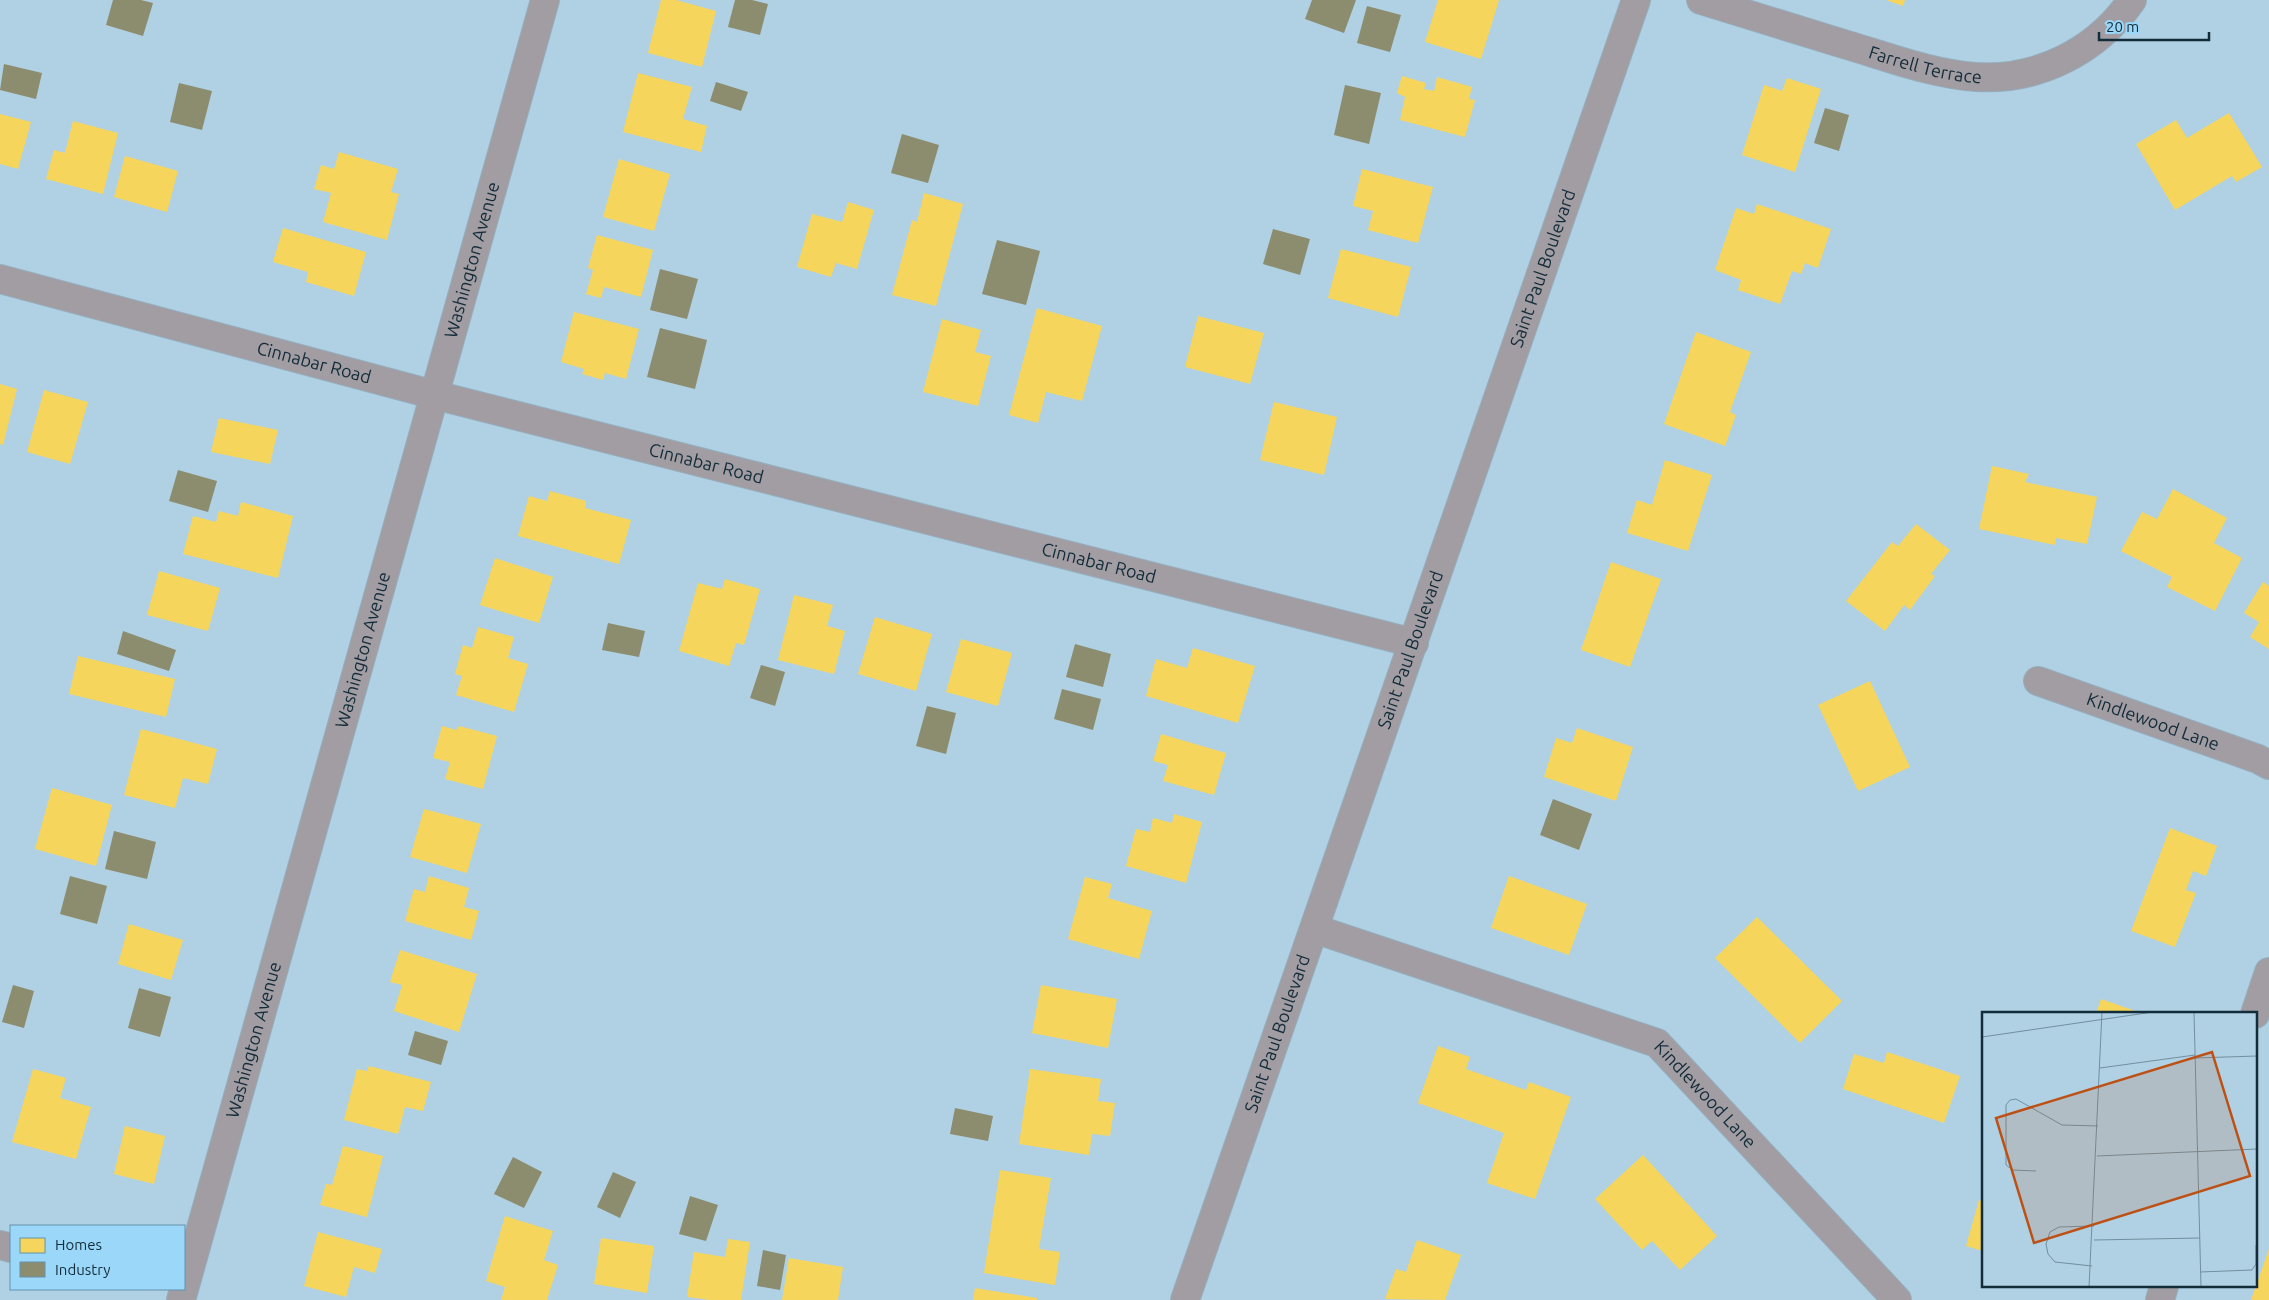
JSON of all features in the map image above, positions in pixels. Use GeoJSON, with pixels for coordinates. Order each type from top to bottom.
{"type":"FeatureCollection","features":[{"type":"Feature","properties":{"kind":"street","name":"Washington Avenue"},"geometry":{"type":"LineString","coordinates":[[185,1266],[435,395],[545,0]]}},
{"type":"Feature","properties":{"kind":"street","name":"Saint Paul Boulevard"},"geometry":{"type":"LineString","coordinates":[[1185,1300],[1636,0]]}},
{"type":"Feature","properties":{"kind":"street","name":"Farrell Terrace"},"geometry":{"type":"LineString","coordinates":[[1701,0],[1892,58],[1939,71],[1976,77],[2015,75],[2047,68],[2077,53],[2104,33],[2123,14],[2132,0]]}},
{"type":"Feature","properties":{"kind":"street","name":"Cinnabar Road"},"geometry":{"type":"LineString","coordinates":[[0,279],[435,395],[1414,643]]}},
{"type":"Feature","properties":{"kind":"street","name":"Kindlewood Lane"},"geometry":{"type":"LineString","coordinates":[[2038,681],[2258,759],[2269,765]]}},
{"type":"Feature","properties":{"kind":"street","name":"Kindlewood Lane"},"geometry":{"type":"LineString","coordinates":[[1315,929],[1658,1043],[1897,1300]]}},
{"type":"Feature","properties":{"kind":"street"},"geometry":{"type":"LineString","coordinates":[[2256,1012],[2269,972]]}},
{"type":"Feature","properties":{"kind":"building: Homes"},"geometry":{"type":"Polygon","coordinates":[[[661,0],[676,0],[716,11],[702,67],[648,53],[661,0]]]}},
{"type":"Feature","properties":{"kind":"building: Homes"},"geometry":{"type":"Polygon","coordinates":[[[1438,0],[1499,0],[1481,59],[1425,42],[1438,0]]]}},
{"type":"Feature","properties":{"kind":"building: Homes"},"geometry":{"type":"Polygon","coordinates":[[[1886,0],[1905,0],[1903,6],[1886,0]]]}},
{"type":"Feature","properties":{"kind":"building: Homes"},"geometry":{"type":"Polygon","coordinates":[[[638,73],[692,87],[683,119],[707,126],[701,152],[623,132],[638,73]]]}},
{"type":"Feature","properties":{"kind":"building: Homes"},"geometry":{"type":"Polygon","coordinates":[[[1402,76],[1426,83],[1424,89],[1434,91],[1437,77],[1472,87],[1469,99],[1475,100],[1465,137],[1400,120],[1405,97],[1397,93],[1402,76]]]}},
{"type":"Feature","properties":{"kind":"building: Homes"},"geometry":{"type":"Polygon","coordinates":[[[1787,78],[1821,89],[1795,172],[1742,155],[1764,85],[1782,91],[1787,78]]]}},
{"type":"Feature","properties":{"kind":"building: Homes"},"geometry":{"type":"Polygon","coordinates":[[[2229,113],[2262,167],[2236,182],[2232,176],[2175,210],[2136,144],[2176,120],[2187,138],[2229,113]]]}},
{"type":"Feature","properties":{"kind":"building: Homes"},"geometry":{"type":"Polygon","coordinates":[[[0,114],[31,122],[18,169],[0,164],[0,114]]]}},
{"type":"Feature","properties":{"kind":"building: Homes"},"geometry":{"type":"Polygon","coordinates":[[[73,121],[118,133],[103,194],[46,179],[54,150],[65,153],[73,121]]]}},
{"type":"Feature","properties":{"kind":"building: Homes"},"geometry":{"type":"Polygon","coordinates":[[[339,152],[398,169],[391,192],[399,194],[387,240],[323,222],[331,193],[314,189],[321,165],[334,169],[339,152]]]}},
{"type":"Feature","properties":{"kind":"building: Homes"},"geometry":{"type":"Polygon","coordinates":[[[125,156],[178,171],[167,212],[114,197],[125,156]]]}},
{"type":"Feature","properties":{"kind":"building: Homes"},"geometry":{"type":"Polygon","coordinates":[[[619,159],[670,174],[654,231],[603,217],[619,159]]]}},
{"type":"Feature","properties":{"kind":"building: Homes"},"geometry":{"type":"Polygon","coordinates":[[[1362,169],[1433,187],[1418,243],[1368,230],[1373,211],[1353,206],[1362,169]]]}},
{"type":"Feature","properties":{"kind":"building: Homes"},"geometry":{"type":"Polygon","coordinates":[[[924,193],[963,204],[936,306],[892,295],[912,220],[917,222],[924,193]]]}},
{"type":"Feature","properties":{"kind":"building: Homes"},"geometry":{"type":"Polygon","coordinates":[[[848,202],[874,210],[857,269],[836,263],[831,277],[797,267],[812,214],[842,222],[848,202]]]}},
{"type":"Feature","properties":{"kind":"building: Homes"},"geometry":{"type":"Polygon","coordinates":[[[1757,204],[1831,229],[1818,268],[1805,263],[1801,274],[1792,271],[1780,304],[1738,290],[1741,280],[1715,270],[1736,208],[1754,214],[1757,204]]]}},
{"type":"Feature","properties":{"kind":"building: Homes"},"geometry":{"type":"Polygon","coordinates":[[[283,228],[366,252],[354,296],[306,282],[308,272],[273,262],[283,228]]]}},
{"type":"Feature","properties":{"kind":"building: Homes"},"geometry":{"type":"Polygon","coordinates":[[[597,235],[653,250],[641,297],[604,287],[601,298],[586,294],[593,270],[588,268],[597,235]]]}},
{"type":"Feature","properties":{"kind":"building: Homes"},"geometry":{"type":"Polygon","coordinates":[[[1341,249],[1411,267],[1398,317],[1328,298],[1341,249]]]}},
{"type":"Feature","properties":{"kind":"building: Homes"},"geometry":{"type":"Polygon","coordinates":[[[1037,308],[1102,326],[1082,401],[1046,392],[1038,423],[1009,415],[1037,308]]]}},
{"type":"Feature","properties":{"kind":"building: Homes"},"geometry":{"type":"Polygon","coordinates":[[[574,312],[639,329],[626,379],[605,373],[603,380],[582,374],[584,369],[561,362],[574,312]]]}},
{"type":"Feature","properties":{"kind":"building: Homes"},"geometry":{"type":"Polygon","coordinates":[[[1198,316],[1264,333],[1250,384],[1185,367],[1198,316]]]}},
{"type":"Feature","properties":{"kind":"building: Homes"},"geometry":{"type":"Polygon","coordinates":[[[942,319],[981,330],[975,352],[991,356],[978,406],[923,392],[942,319]]]}},
{"type":"Feature","properties":{"kind":"building: Homes"},"geometry":{"type":"Polygon","coordinates":[[[1696,332],[1751,352],[1730,412],[1736,415],[1725,446],[1664,424],[1696,332]]]}},
{"type":"Feature","properties":{"kind":"building: Homes"},"geometry":{"type":"Polygon","coordinates":[[[0,384],[17,389],[3,445],[0,444],[0,384]]]}},
{"type":"Feature","properties":{"kind":"building: Homes"},"geometry":{"type":"Polygon","coordinates":[[[44,390],[88,402],[70,464],[27,452],[44,390]]]}},
{"type":"Feature","properties":{"kind":"building: Homes"},"geometry":{"type":"Polygon","coordinates":[[[1274,402],[1337,417],[1324,475],[1260,460],[1274,402]]]}},
{"type":"Feature","properties":{"kind":"building: Homes"},"geometry":{"type":"Polygon","coordinates":[[[219,418],[278,430],[270,464],[211,452],[219,418]]]}},
{"type":"Feature","properties":{"kind":"building: Homes"},"geometry":{"type":"Polygon","coordinates":[[[1665,460],[1712,475],[1688,551],[1627,533],[1637,500],[1652,505],[1665,460]]]}},
{"type":"Feature","properties":{"kind":"building: Homes"},"geometry":{"type":"Polygon","coordinates":[[[1992,466],[2029,474],[2025,482],[2097,497],[2087,544],[2056,538],[2055,545],[1979,529],[1992,466]]]}},
{"type":"Feature","properties":{"kind":"building: Homes"},"geometry":{"type":"Polygon","coordinates":[[[2173,489],[2227,518],[2214,543],[2242,558],[2215,611],[2167,587],[2172,577],[2121,551],[2142,512],[2157,519],[2173,489]]]}},
{"type":"Feature","properties":{"kind":"building: Homes"},"geometry":{"type":"Polygon","coordinates":[[[550,491],[586,501],[585,508],[631,520],[619,564],[518,536],[529,496],[547,501],[550,491]]]}},
{"type":"Feature","properties":{"kind":"building: Homes"},"geometry":{"type":"Polygon","coordinates":[[[241,502],[293,516],[278,578],[183,554],[193,516],[216,522],[219,511],[238,516],[241,502]]]}},
{"type":"Feature","properties":{"kind":"building: Homes"},"geometry":{"type":"Polygon","coordinates":[[[1916,524],[1950,550],[1931,574],[1935,576],[1910,610],[1904,605],[1885,631],[1846,601],[1892,542],[1898,546],[1916,524]]]}},
{"type":"Feature","properties":{"kind":"building: Homes"},"geometry":{"type":"Polygon","coordinates":[[[495,558],[553,577],[539,623],[480,605],[495,558]]]}},
{"type":"Feature","properties":{"kind":"building: Homes"},"geometry":{"type":"Polygon","coordinates":[[[1611,562],[1661,579],[1630,667],[1581,650],[1611,562]]]}},
{"type":"Feature","properties":{"kind":"building: Homes"},"geometry":{"type":"Polygon","coordinates":[[[159,571],[220,588],[208,631],[147,615],[159,571]]]}},
{"type":"Feature","properties":{"kind":"building: Homes"},"geometry":{"type":"Polygon","coordinates":[[[725,579],[760,589],[744,645],[736,643],[729,666],[679,651],[698,583],[722,589],[725,579]]]}},
{"type":"Feature","properties":{"kind":"building: Homes"},"geometry":{"type":"Polygon","coordinates":[[[2263,582],[2269,586],[2269,649],[2250,637],[2259,622],[2244,613],[2263,582]]]}},
{"type":"Feature","properties":{"kind":"building: Homes"},"geometry":{"type":"Polygon","coordinates":[[[794,595],[833,605],[827,626],[845,631],[834,674],[778,660],[794,595]]]}},
{"type":"Feature","properties":{"kind":"building: Homes"},"geometry":{"type":"Polygon","coordinates":[[[875,617],[932,634],[916,691],[858,674],[875,617]]]}},
{"type":"Feature","properties":{"kind":"building: Homes"},"geometry":{"type":"Polygon","coordinates":[[[478,627],[514,637],[508,658],[528,664],[514,712],[456,695],[462,676],[455,674],[463,645],[472,648],[478,627]]]}},
{"type":"Feature","properties":{"kind":"building: Homes"},"geometry":{"type":"Polygon","coordinates":[[[961,639],[1012,653],[998,706],[946,692],[961,639]]]}},
{"type":"Feature","properties":{"kind":"building: Homes"},"geometry":{"type":"Polygon","coordinates":[[[1193,648],[1255,666],[1238,723],[1146,696],[1156,659],[1187,668],[1193,648]]]}},
{"type":"Feature","properties":{"kind":"building: Homes"},"geometry":{"type":"Polygon","coordinates":[[[78,656],[175,679],[166,717],[69,694],[78,656]]]}},
{"type":"Feature","properties":{"kind":"building: Homes"},"geometry":{"type":"Polygon","coordinates":[[[1870,681],[1910,767],[1858,791],[1818,705],[1870,681]]]}},
{"type":"Feature","properties":{"kind":"building: Homes"},"geometry":{"type":"Polygon","coordinates":[[[442,726],[456,730],[459,726],[497,736],[483,789],[445,779],[450,762],[433,758],[442,726]]]}},
{"type":"Feature","properties":{"kind":"building: Homes"},"geometry":{"type":"Polygon","coordinates":[[[1577,728],[1633,747],[1616,801],[1544,777],[1556,738],[1572,743],[1577,728]]]}},
{"type":"Feature","properties":{"kind":"building: Homes"},"geometry":{"type":"Polygon","coordinates":[[[141,729],[217,749],[208,784],[183,778],[175,808],[124,795],[141,729]]]}},
{"type":"Feature","properties":{"kind":"building: Homes"},"geometry":{"type":"Polygon","coordinates":[[[1161,734],[1226,753],[1214,795],[1163,781],[1168,765],[1153,761],[1161,734]]]}},
{"type":"Feature","properties":{"kind":"building: Homes"},"geometry":{"type":"Polygon","coordinates":[[[52,788],[112,805],[96,866],[35,849],[52,788]]]}},
{"type":"Feature","properties":{"kind":"building: Homes"},"geometry":{"type":"Polygon","coordinates":[[[424,809],[481,824],[467,873],[410,857],[424,809]]]}},
{"type":"Feature","properties":{"kind":"building: Homes"},"geometry":{"type":"Polygon","coordinates":[[[1174,814],[1202,822],[1186,883],[1126,866],[1136,829],[1150,832],[1153,818],[1172,823],[1174,814]]]}},
{"type":"Feature","properties":{"kind":"building: Homes"},"geometry":{"type":"Polygon","coordinates":[[[2170,828],[2217,846],[2206,876],[2193,871],[2186,890],[2196,893],[2175,947],[2131,931],[2170,828]]]}},
{"type":"Feature","properties":{"kind":"building: Homes"},"geometry":{"type":"Polygon","coordinates":[[[429,876],[469,888],[464,907],[479,911],[471,940],[405,921],[414,889],[425,892],[429,876]]]}},
{"type":"Feature","properties":{"kind":"building: Homes"},"geometry":{"type":"Polygon","coordinates":[[[1509,876],[1587,904],[1569,955],[1491,928],[1509,876]]]}},
{"type":"Feature","properties":{"kind":"building: Homes"},"geometry":{"type":"Polygon","coordinates":[[[1085,877],[1112,884],[1108,898],[1152,911],[1139,959],[1068,939],[1085,877]]]}},
{"type":"Feature","properties":{"kind":"building: Homes"},"geometry":{"type":"Polygon","coordinates":[[[1757,917],[1842,1001],[1800,1043],[1715,958],[1757,917]]]}},
{"type":"Feature","properties":{"kind":"building: Homes"},"geometry":{"type":"Polygon","coordinates":[[[129,924],[183,940],[171,980],[118,964],[129,924]]]}},
{"type":"Feature","properties":{"kind":"building: Homes"},"geometry":{"type":"Polygon","coordinates":[[[400,950],[477,974],[459,1032],[394,1011],[402,985],[390,982],[400,950]]]}},
{"type":"Feature","properties":{"kind":"building: Homes"},"geometry":{"type":"Polygon","coordinates":[[[1041,985],[1117,999],[1108,1048],[1032,1033],[1041,985]]]}},
{"type":"Feature","properties":{"kind":"building: Homes"},"geometry":{"type":"Polygon","coordinates":[[[2101,999],[2138,1012],[2097,1012],[2101,999]]]}},
{"type":"Feature","properties":{"kind":"building: Homes"},"geometry":{"type":"Polygon","coordinates":[[[1438,1046],[1470,1057],[1466,1069],[1526,1090],[1529,1082],[1571,1097],[1535,1199],[1487,1183],[1504,1133],[1418,1103],[1438,1046]]]}},
{"type":"Feature","properties":{"kind":"building: Homes"},"geometry":{"type":"Polygon","coordinates":[[[1887,1052],[1960,1076],[1944,1123],[1843,1089],[1854,1054],[1884,1063],[1887,1052]]]}},
{"type":"Feature","properties":{"kind":"building: Homes"},"geometry":{"type":"Polygon","coordinates":[[[369,1066],[431,1082],[423,1111],[405,1107],[398,1134],[344,1120],[357,1069],[367,1071],[369,1066]]]}},
{"type":"Feature","properties":{"kind":"building: Homes"},"geometry":{"type":"Polygon","coordinates":[[[33,1069],[66,1078],[60,1098],[91,1107],[76,1159],[12,1142],[33,1069]]]}},
{"type":"Feature","properties":{"kind":"building: Homes"},"geometry":{"type":"Polygon","coordinates":[[[1030,1069],[1101,1079],[1098,1101],[1115,1103],[1110,1136],[1092,1134],[1089,1155],[1019,1144],[1030,1069]]]}},
{"type":"Feature","properties":{"kind":"building: Homes"},"geometry":{"type":"Polygon","coordinates":[[[125,1126],[165,1136],[154,1184],[114,1174],[125,1126]]]}},
{"type":"Feature","properties":{"kind":"building: Homes"},"geometry":{"type":"Polygon","coordinates":[[[343,1146],[383,1156],[367,1217],[320,1205],[326,1184],[332,1185],[343,1146]]]}},
{"type":"Feature","properties":{"kind":"building: Homes"},"geometry":{"type":"Polygon","coordinates":[[[1643,1155],[1717,1236],[1680,1270],[1652,1241],[1642,1250],[1595,1199],[1643,1155]]]}},
{"type":"Feature","properties":{"kind":"building: Homes"},"geometry":{"type":"Polygon","coordinates":[[[1000,1170],[1051,1178],[1039,1249],[1060,1252],[1055,1285],[984,1273],[1000,1170]]]}},
{"type":"Feature","properties":{"kind":"building: Homes"},"geometry":{"type":"Polygon","coordinates":[[[1979,1200],[1982,1201],[1982,1251],[1966,1246],[1979,1200]]]}},
{"type":"Feature","properties":{"kind":"building: Homes"},"geometry":{"type":"Polygon","coordinates":[[[505,1216],[553,1231],[544,1260],[558,1265],[547,1300],[501,1300],[505,1287],[486,1281],[505,1216]]]}},
{"type":"Feature","properties":{"kind":"building: Homes"},"geometry":{"type":"Polygon","coordinates":[[[318,1232],[382,1249],[375,1273],[354,1267],[346,1297],[304,1286],[318,1232]]]}},
{"type":"Feature","properties":{"kind":"building: Homes"},"geometry":{"type":"Polygon","coordinates":[[[601,1238],[654,1246],[647,1293],[594,1284],[601,1238]]]}},
{"type":"Feature","properties":{"kind":"building: Homes"},"geometry":{"type":"Polygon","coordinates":[[[728,1239],[750,1242],[741,1300],[709,1300],[687,1297],[694,1252],[725,1257],[728,1239]]]}},
{"type":"Feature","properties":{"kind":"building: Homes"},"geometry":{"type":"Polygon","coordinates":[[[1417,1240],[1461,1255],[1445,1300],[1385,1299],[1396,1269],[1406,1272],[1417,1240]]]}},
{"type":"Feature","properties":{"kind":"building: Homes"},"geometry":{"type":"Polygon","coordinates":[[[2269,1249],[2269,1300],[2251,1300],[2269,1249]]]}},
{"type":"Feature","properties":{"kind":"building: Homes"},"geometry":{"type":"Polygon","coordinates":[[[789,1258],[843,1267],[838,1300],[782,1300],[789,1258]]]}},
{"type":"Feature","properties":{"kind":"building: Homes"},"geometry":{"type":"Polygon","coordinates":[[[975,1288],[1037,1298],[1037,1300],[973,1300],[975,1288]]]}},
{"type":"Feature","properties":{"kind":"building: Industry"},"geometry":{"type":"Polygon","coordinates":[[[113,0],[141,0],[153,3],[143,36],[106,25],[113,0]]]}},
{"type":"Feature","properties":{"kind":"building: Industry"},"geometry":{"type":"Polygon","coordinates":[[[735,0],[752,0],[768,4],[760,35],[728,27],[735,0]]]}},
{"type":"Feature","properties":{"kind":"building: Industry"},"geometry":{"type":"Polygon","coordinates":[[[1312,0],[1356,0],[1344,33],[1305,19],[1312,0]]]}},
{"type":"Feature","properties":{"kind":"building: Industry"},"geometry":{"type":"Polygon","coordinates":[[[1367,6],[1401,15],[1390,52],[1357,43],[1367,6]]]}},
{"type":"Feature","properties":{"kind":"building: Industry"},"geometry":{"type":"Polygon","coordinates":[[[4,64],[42,73],[36,99],[0,90],[4,64]]]}},
{"type":"Feature","properties":{"kind":"building: Industry"},"geometry":{"type":"Polygon","coordinates":[[[716,82],[748,92],[741,111],[710,101],[716,82]]]}},
{"type":"Feature","properties":{"kind":"building: Industry"},"geometry":{"type":"Polygon","coordinates":[[[179,83],[212,91],[202,130],[170,122],[179,83]]]}},
{"type":"Feature","properties":{"kind":"building: Industry"},"geometry":{"type":"Polygon","coordinates":[[[1345,85],[1381,93],[1369,144],[1334,135],[1345,85]]]}},
{"type":"Feature","properties":{"kind":"building: Industry"},"geometry":{"type":"Polygon","coordinates":[[[1825,108],[1849,115],[1839,151],[1814,143],[1825,108]]]}},
{"type":"Feature","properties":{"kind":"building: Industry"},"geometry":{"type":"Polygon","coordinates":[[[902,134],[939,145],[928,183],[891,173],[902,134]]]}},
{"type":"Feature","properties":{"kind":"building: Industry"},"geometry":{"type":"Polygon","coordinates":[[[1273,229],[1310,239],[1300,275],[1263,264],[1273,229]]]}},
{"type":"Feature","properties":{"kind":"building: Industry"},"geometry":{"type":"Polygon","coordinates":[[[997,240],[1040,251],[1026,305],[982,294],[997,240]]]}},
{"type":"Feature","properties":{"kind":"building: Industry"},"geometry":{"type":"Polygon","coordinates":[[[660,269],[698,279],[687,319],[650,310],[660,269]]]}},
{"type":"Feature","properties":{"kind":"building: Industry"},"geometry":{"type":"Polygon","coordinates":[[[660,328],[707,340],[695,389],[647,377],[660,328]]]}},
{"type":"Feature","properties":{"kind":"building: Industry"},"geometry":{"type":"Polygon","coordinates":[[[178,470],[217,481],[208,512],[169,501],[178,470]]]}},
{"type":"Feature","properties":{"kind":"building: Industry"},"geometry":{"type":"Polygon","coordinates":[[[608,623],[645,631],[639,657],[602,650],[608,623]]]}},
{"type":"Feature","properties":{"kind":"building: Industry"},"geometry":{"type":"Polygon","coordinates":[[[123,631],[176,650],[169,671],[117,654],[123,631]]]}},
{"type":"Feature","properties":{"kind":"building: Industry"},"geometry":{"type":"Polygon","coordinates":[[[1075,644],[1111,654],[1103,687],[1066,677],[1075,644]]]}},
{"type":"Feature","properties":{"kind":"building: Industry"},"geometry":{"type":"Polygon","coordinates":[[[761,665],[785,672],[775,706],[750,698],[761,665]]]}},
{"type":"Feature","properties":{"kind":"building: Industry"},"geometry":{"type":"Polygon","coordinates":[[[1062,689],[1101,699],[1093,730],[1054,719],[1062,689]]]}},
{"type":"Feature","properties":{"kind":"building: Industry"},"geometry":{"type":"Polygon","coordinates":[[[927,706],[956,713],[946,754],[916,746],[927,706]]]}},
{"type":"Feature","properties":{"kind":"building: Industry"},"geometry":{"type":"Polygon","coordinates":[[[1553,799],[1592,814],[1579,850],[1540,835],[1553,799]]]}},
{"type":"Feature","properties":{"kind":"building: Industry"},"geometry":{"type":"Polygon","coordinates":[[[114,831],[156,842],[147,879],[105,869],[114,831]]]}},
{"type":"Feature","properties":{"kind":"building: Industry"},"geometry":{"type":"Polygon","coordinates":[[[70,876],[107,886],[97,924],[60,914],[70,876]]]}},
{"type":"Feature","properties":{"kind":"building: Industry"},"geometry":{"type":"Polygon","coordinates":[[[13,985],[34,991],[24,1028],[2,1022],[13,985]]]}},
{"type":"Feature","properties":{"kind":"building: Industry"},"geometry":{"type":"Polygon","coordinates":[[[139,988],[171,997],[160,1037],[128,1028],[139,988]]]}},
{"type":"Feature","properties":{"kind":"building: Industry"},"geometry":{"type":"Polygon","coordinates":[[[415,1031],[448,1041],[441,1065],[408,1055],[415,1031]]]}},
{"type":"Feature","properties":{"kind":"building: Industry"},"geometry":{"type":"Polygon","coordinates":[[[955,1108],[993,1116],[988,1141],[950,1134],[955,1108]]]}},
{"type":"Feature","properties":{"kind":"building: Industry"},"geometry":{"type":"Polygon","coordinates":[[[513,1157],[542,1172],[524,1208],[494,1194],[513,1157]]]}},
{"type":"Feature","properties":{"kind":"building: Industry"},"geometry":{"type":"Polygon","coordinates":[[[613,1172],[636,1182],[620,1218],[597,1207],[613,1172]]]}},
{"type":"Feature","properties":{"kind":"building: Industry"},"geometry":{"type":"Polygon","coordinates":[[[690,1196],[718,1205],[706,1241],[679,1234],[690,1196]]]}},
{"type":"Feature","properties":{"kind":"building: Industry"},"geometry":{"type":"Polygon","coordinates":[[[763,1250],[786,1255],[780,1290],[757,1286],[763,1250]]]}}]}
